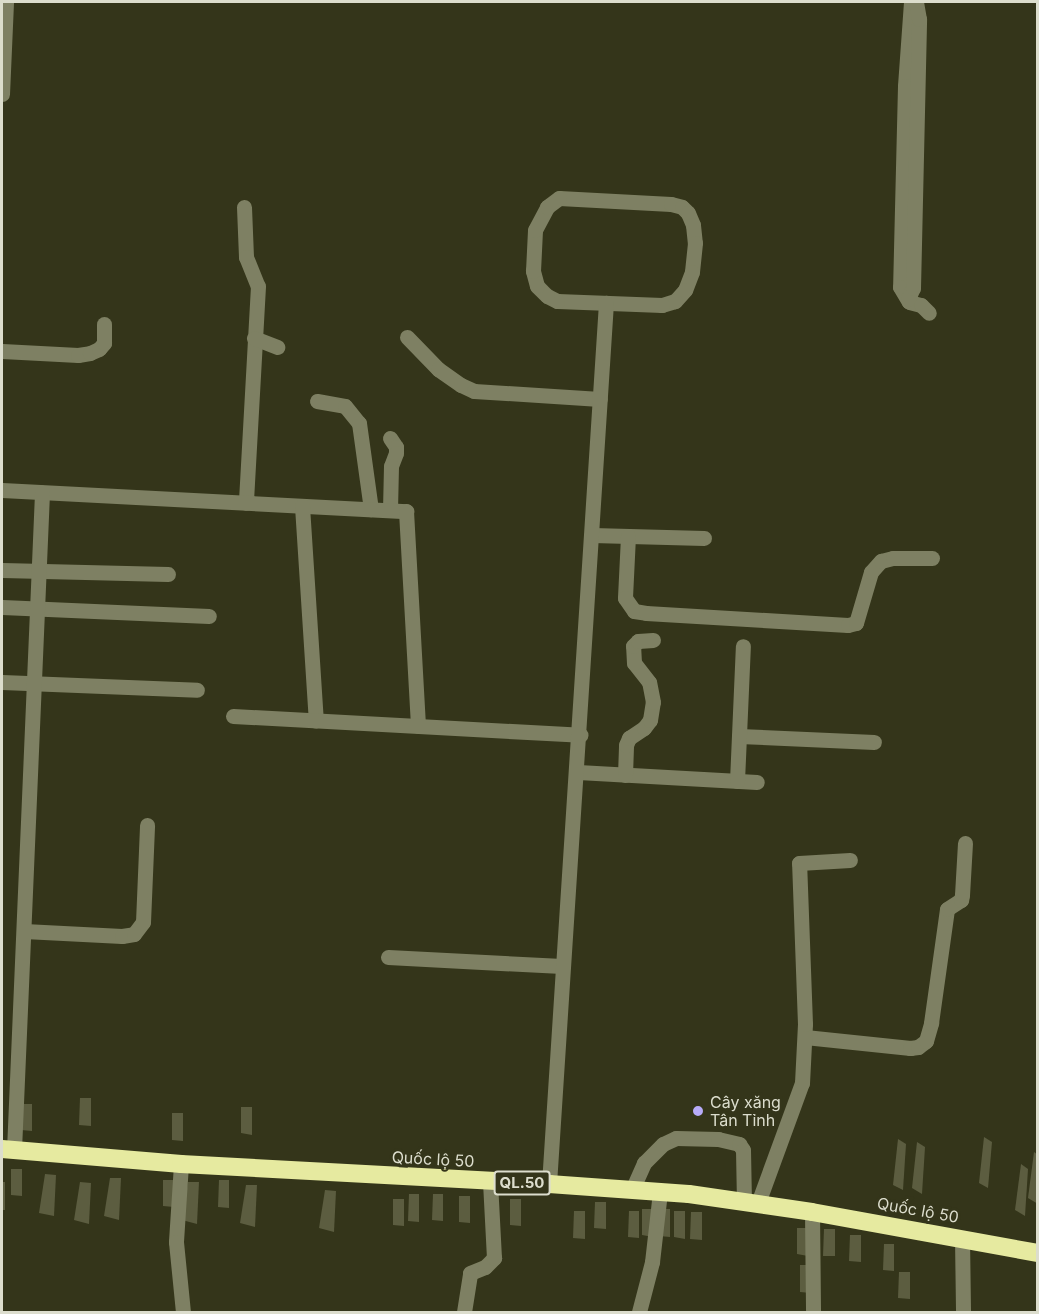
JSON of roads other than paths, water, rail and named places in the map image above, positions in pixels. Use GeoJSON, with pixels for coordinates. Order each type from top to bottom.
{"type":"FeatureCollection","features":[{"type":"Feature","properties":{"kind":"highway","name":"Quốc lộ 50"},"geometry":{"type":"LineString","coordinates":[[8,1149],[181,1164],[660,1192],[751,1202],[1038,1253]]}},
{"type":"Feature","properties":{"kind":"street"},"geometry":{"type":"LineString","coordinates":[[2,93],[6,2]]}},
{"type":"Feature","properties":{"kind":"street"},"geometry":{"type":"LineString","coordinates":[[910,129],[907,24],[911,2]]}},
{"type":"Feature","properties":{"kind":"street"},"geometry":{"type":"LineString","coordinates":[[916,2],[920,19],[900,287],[909,302],[921,304],[929,313]]}},
{"type":"Feature","properties":{"kind":"street"},"geometry":{"type":"LineString","coordinates":[[559,198],[671,204],[682,207],[688,213],[693,225],[696,243],[692,272],[685,290],[675,301],[662,305],[606,303],[557,301],[547,296],[537,286],[533,271],[534,230],[547,207],[559,198]]}},
{"type":"Feature","properties":{"kind":"street"},"geometry":{"type":"LineString","coordinates":[[244,207],[246,257],[258,286],[246,503]]}},
{"type":"Feature","properties":{"kind":"street"},"geometry":{"type":"LineString","coordinates":[[549,1184],[562,966],[578,772],[606,303]]}},
{"type":"Feature","properties":{"kind":"street"},"geometry":{"type":"LineString","coordinates":[[2,351],[90,353],[99,349],[104,343],[104,324]]}},
{"type":"Feature","properties":{"kind":"street"},"geometry":{"type":"LineString","coordinates":[[407,337],[438,369],[474,391],[600,399]]}},
{"type":"Feature","properties":{"kind":"street"},"geometry":{"type":"LineString","coordinates":[[254,338],[277,347]]}},
{"type":"Feature","properties":{"kind":"street"},"geometry":{"type":"LineString","coordinates":[[316,400],[345,406],[359,423],[371,508]]}},
{"type":"Feature","properties":{"kind":"street"},"geometry":{"type":"LineString","coordinates":[[390,438],[396,453],[391,466],[390,509]]}},
{"type":"Feature","properties":{"kind":"street"},"geometry":{"type":"LineString","coordinates":[[2,490],[401,509],[409,515],[418,726]]}},
{"type":"Feature","properties":{"kind":"street"},"geometry":{"type":"LineString","coordinates":[[8,1149],[24,931],[32,684],[42,493]]}},
{"type":"Feature","properties":{"kind":"street"},"geometry":{"type":"LineString","coordinates":[[302,506],[316,721]]}},
{"type":"Feature","properties":{"kind":"street"},"geometry":{"type":"LineString","coordinates":[[592,535],[704,538]]}},
{"type":"Feature","properties":{"kind":"street"},"geometry":{"type":"LineString","coordinates":[[628,536],[625,598],[634,611],[646,613],[848,625],[856,623],[871,572],[881,561],[893,558],[933,558]]}},
{"type":"Feature","properties":{"kind":"street"},"geometry":{"type":"LineString","coordinates":[[2,570],[168,573]]}},
{"type":"Feature","properties":{"kind":"street"},"geometry":{"type":"LineString","coordinates":[[2,607],[209,616]]}},
{"type":"Feature","properties":{"kind":"street"},"geometry":{"type":"LineString","coordinates":[[624,775],[626,745],[629,738],[650,720],[653,702],[649,682],[634,663],[633,646],[639,641],[653,640]]}},
{"type":"Feature","properties":{"kind":"street"},"geometry":{"type":"LineString","coordinates":[[737,781],[743,646]]}},
{"type":"Feature","properties":{"kind":"street"},"geometry":{"type":"LineString","coordinates":[[2,682],[197,690]]}},
{"type":"Feature","properties":{"kind":"street"},"geometry":{"type":"LineString","coordinates":[[233,716],[580,735]]}},
{"type":"Feature","properties":{"kind":"street"},"geometry":{"type":"LineString","coordinates":[[739,736],[874,742]]}},
{"type":"Feature","properties":{"kind":"street"},"geometry":{"type":"LineString","coordinates":[[578,772],[757,782]]}},
{"type":"Feature","properties":{"kind":"street"},"geometry":{"type":"LineString","coordinates":[[24,931],[122,936],[134,934],[143,922],[147,825]]}},
{"type":"Feature","properties":{"kind":"street"},"geometry":{"type":"LineString","coordinates":[[805,1036],[910,1048],[918,1047],[926,1041],[931,1023],[947,909],[961,900],[962,896],[965,843]]}},
{"type":"Feature","properties":{"kind":"street"},"geometry":{"type":"LineString","coordinates":[[751,1202],[802,1083],[805,1036],[799,863],[850,860]]}},
{"type":"Feature","properties":{"kind":"street"},"geometry":{"type":"LineString","coordinates":[[388,957],[562,966]]}},
{"type":"Feature","properties":{"kind":"street"},"geometry":{"type":"LineString","coordinates":[[632,1190],[644,1163],[663,1144],[676,1138],[718,1139],[739,1144],[743,1150],[751,1202]]}},
{"type":"Feature","properties":{"kind":"street"},"geometry":{"type":"LineString","coordinates":[[181,1164],[176,1242],[183,1312]]}},
{"type":"Feature","properties":{"kind":"street"},"geometry":{"type":"LineString","coordinates":[[464,1312],[470,1273],[485,1267],[494,1258],[490,1182]]}},
{"type":"Feature","properties":{"kind":"street"},"geometry":{"type":"LineString","coordinates":[[639,1312],[652,1262],[660,1192]]}},
{"type":"Feature","properties":{"kind":"street"},"geometry":{"type":"LineString","coordinates":[[812,1212],[813,1312]]}},
{"type":"Feature","properties":{"kind":"street"},"geometry":{"type":"LineString","coordinates":[[962,1238],[963,1312]]}},
{"type":"Feature","properties":{"kind":"place","name":"Cây xăng Tân Tỉnh"},"geometry":{"type":"Point","coordinates":[698,1111]}}]}
